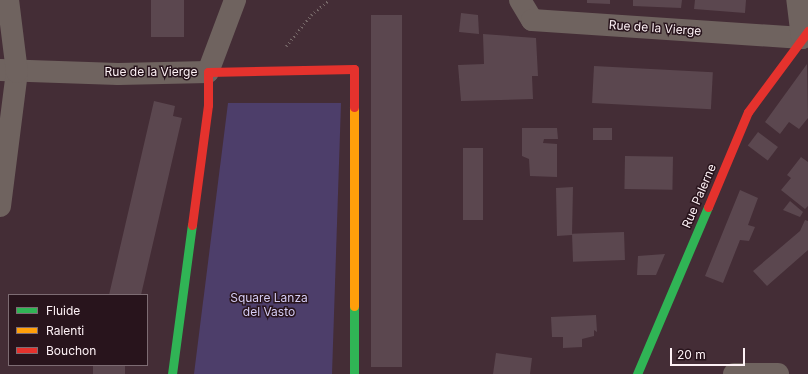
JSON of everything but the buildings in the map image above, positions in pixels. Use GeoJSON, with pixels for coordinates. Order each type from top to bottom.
{"type":"FeatureCollection","features":[{"type":"Feature","properties":{"kind":"street"},"geometry":{"type":"LineString","coordinates":[[0,206],[8,71],[8,0]]}},
{"type":"Feature","properties":{"kind":"street","name":"Rue de la Vierge"},"geometry":{"type":"LineString","coordinates":[[8,71],[208,72],[235,0]]}},
{"type":"Feature","properties":{"kind":"street","name":"Rue de la Vierge"},"geometry":{"type":"LineString","coordinates":[[520,0],[532,20],[805,35]]}},
{"type":"Feature","properties":{"kind":"street"},"geometry":{"type":"LineString","coordinates":[[797,0],[805,35]]}},
{"type":"Feature","properties":{"kind":"street","name":"Rue Palerne"},"geometry":{"type":"LineString","coordinates":[[637,374],[748,112],[805,35]]}},
{"type":"Feature","properties":{"kind":"street"},"geometry":{"type":"LineString","coordinates":[[172,374],[208,105],[208,72],[354,69],[354,374]]}},
{"type":"Feature","properties":{"kind":"street"},"geometry":{"type":"LineString","coordinates":[[734,374],[778,374]]}},
{"type":"Feature","properties":{"kind":"path"},"geometry":{"type":"LineString","coordinates":[[271,70],[286,46],[311,15],[329,0]]}},
{"type":"Feature","properties":{"kind":"green space","name":"Square Lanza del Vasto"},"geometry":{"type":"Polygon","coordinates":[[[228,103],[341,103],[332,374],[194,374],[228,103]]]}},
{"type":"Feature","properties":{"kind":"traffic: fast"},"geometry":{"type":"LineString","coordinates":[[637,374],[708,207]]}},
{"type":"Feature","properties":{"kind":"traffic: fast"},"geometry":{"type":"LineString","coordinates":[[172,374],[192,225]]}},
{"type":"Feature","properties":{"kind":"traffic: fast"},"geometry":{"type":"LineString","coordinates":[[354,306],[354,374]]}},
{"type":"Feature","properties":{"kind":"traffic: slow"},"geometry":{"type":"LineString","coordinates":[[354,107],[354,306]]}},
{"type":"Feature","properties":{"kind":"traffic: jam"},"geometry":{"type":"LineString","coordinates":[[708,207],[748,112],[808,31]]}},
{"type":"Feature","properties":{"kind":"traffic: jam"},"geometry":{"type":"LineString","coordinates":[[192,225],[208,105],[208,72],[354,69],[354,107]]}}]}
